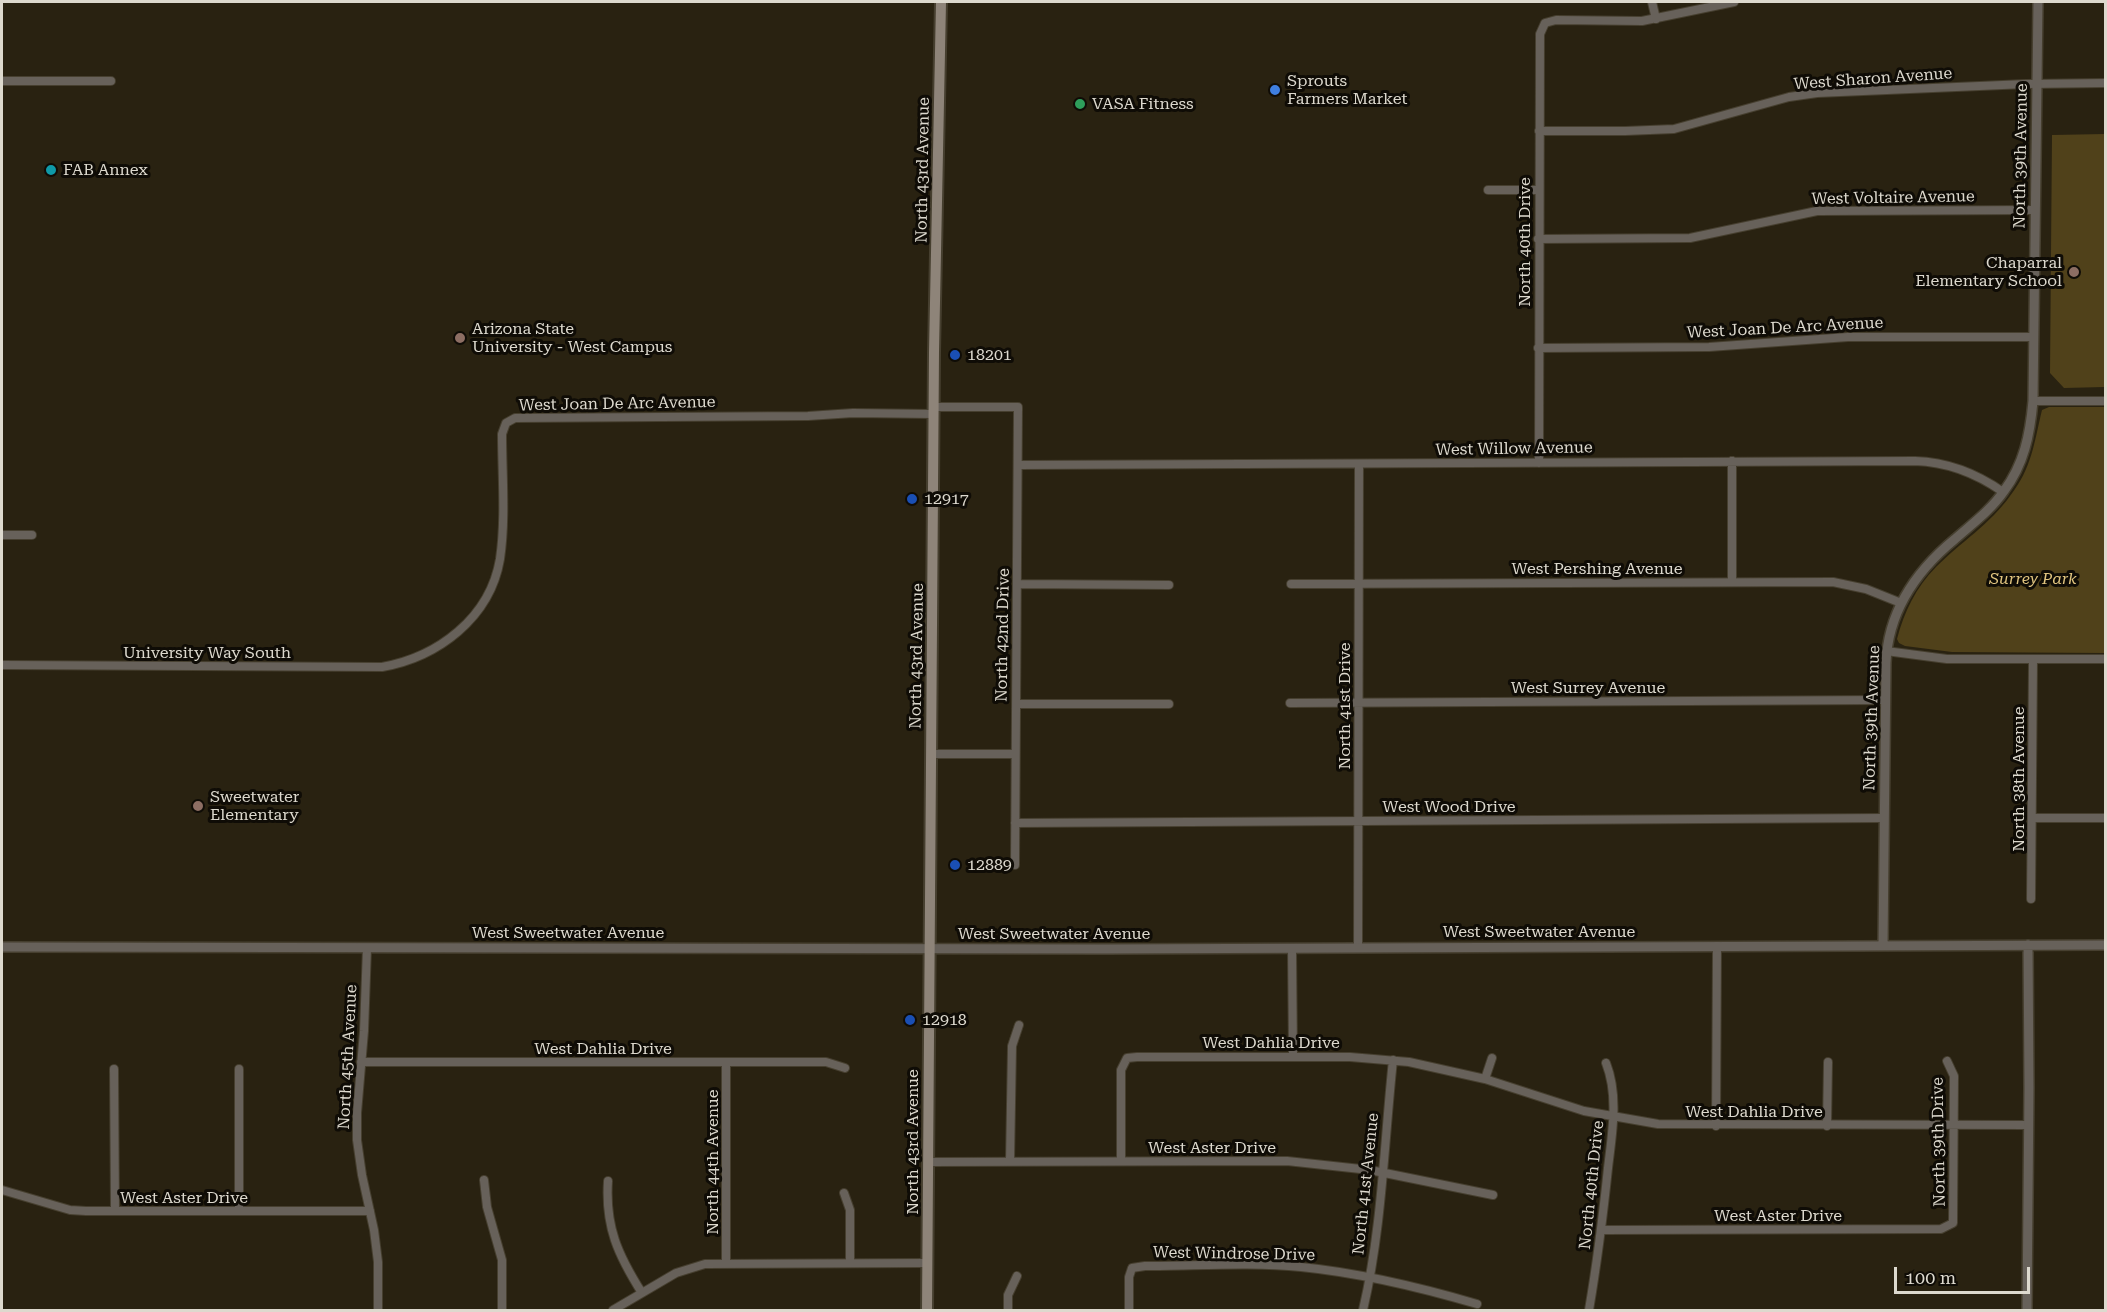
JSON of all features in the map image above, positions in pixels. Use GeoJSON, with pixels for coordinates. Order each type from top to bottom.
{"type":"FeatureCollection","features":[{"type":"Feature","properties":{"kind":"main road","name":"North 43rd Avenue"},"geometry":{"type":"LineString","coordinates":[[927,1311],[934,410],[941,2]]}},
{"type":"Feature","properties":{"kind":"street"},"geometry":{"type":"LineString","coordinates":[[1652,2],[1656,19],[1734,2]]}},
{"type":"Feature","properties":{"kind":"street","name":"North 39th Avenue"},"geometry":{"type":"LineString","coordinates":[[1883,946],[1886,651],[1893,623],[1901,603],[1924,568],[1978,520],[2003,492],[2020,464],[2030,437],[2033,401],[2038,2]]}},
{"type":"Feature","properties":{"kind":"street","name":"North 40th Drive"},"geometry":{"type":"LineString","coordinates":[[1539,463],[1540,34],[1545,23],[1556,20],[1642,21],[1656,19]]}},
{"type":"Feature","properties":{"kind":"street"},"geometry":{"type":"LineString","coordinates":[[2,81],[111,81]]}},
{"type":"Feature","properties":{"kind":"street","name":"West Sharon Avenue"},"geometry":{"type":"LineString","coordinates":[[1539,131],[1674,129],[1789,97],[1817,93],[2106,83]]}},
{"type":"Feature","properties":{"kind":"street"},"geometry":{"type":"LineString","coordinates":[[1488,190],[1539,190]]}},
{"type":"Feature","properties":{"kind":"street","name":"West Voltaire Avenue"},"geometry":{"type":"LineString","coordinates":[[1538,240],[1690,238],[1817,211],[2035,210]]}},
{"type":"Feature","properties":{"kind":"street","name":"West Joan De Arc Avenue"},"geometry":{"type":"LineString","coordinates":[[1538,348],[1709,347],[1848,337],[2034,337]]}},
{"type":"Feature","properties":{"kind":"street"},"geometry":{"type":"LineString","coordinates":[[2033,401],[2106,401]]}},
{"type":"Feature","properties":{"kind":"street","name":"West Joan De Arc Avenue"},"geometry":{"type":"LineString","coordinates":[[412,660],[437,647],[461,629],[481,606],[489,591],[499,561],[502,534],[502,434],[503,428],[510,420],[526,417],[808,416],[1018,407]]}},
{"type":"Feature","properties":{"kind":"street","name":"North 42nd Drive"},"geometry":{"type":"LineString","coordinates":[[1014,865],[1018,407]]}},
{"type":"Feature","properties":{"kind":"street"},"geometry":{"type":"LineString","coordinates":[[1732,461],[1732,582]]}},
{"type":"Feature","properties":{"kind":"street","name":"West Willow Avenue"},"geometry":{"type":"LineString","coordinates":[[1018,465],[1931,461],[1964,469],[2003,492]]}},
{"type":"Feature","properties":{"kind":"street","name":"North 41st Drive"},"geometry":{"type":"LineString","coordinates":[[1358,948],[1359,464]]}},
{"type":"Feature","properties":{"kind":"street"},"geometry":{"type":"LineString","coordinates":[[2,535],[32,535]]}},
{"type":"Feature","properties":{"kind":"street","name":"West Pershing Avenue"},"geometry":{"type":"LineString","coordinates":[[1291,584],[1833,582],[1866,589],[1901,603]]}},
{"type":"Feature","properties":{"kind":"street"},"geometry":{"type":"LineString","coordinates":[[1017,584],[1169,585]]}},
{"type":"Feature","properties":{"kind":"street"},"geometry":{"type":"LineString","coordinates":[[1886,651],[1947,658],[2106,659]]}},
{"type":"Feature","properties":{"kind":"street","name":"University Way South"},"geometry":{"type":"LineString","coordinates":[[2,665],[382,667],[412,660]]}},
{"type":"Feature","properties":{"kind":"street","name":"North 38th Avenue"},"geometry":{"type":"LineString","coordinates":[[2031,899],[2033,660]]}},
{"type":"Feature","properties":{"kind":"street","name":"West Surrey Avenue"},"geometry":{"type":"LineString","coordinates":[[1290,704],[1885,700]]}},
{"type":"Feature","properties":{"kind":"street"},"geometry":{"type":"LineString","coordinates":[[1016,704],[1169,704]]}},
{"type":"Feature","properties":{"kind":"street"},"geometry":{"type":"LineString","coordinates":[[931,753],[1015,754]]}},
{"type":"Feature","properties":{"kind":"street","name":"West Wood Drive"},"geometry":{"type":"LineString","coordinates":[[1015,823],[1884,818]]}},
{"type":"Feature","properties":{"kind":"street"},"geometry":{"type":"LineString","coordinates":[[2032,818],[2106,818]]}},
{"type":"Feature","properties":{"kind":"street"},"geometry":{"type":"LineString","coordinates":[[2026,1311],[2029,1125],[2028,945]]}},
{"type":"Feature","properties":{"kind":"street","name":"West Sweetwater Avenue"},"geometry":{"type":"LineString","coordinates":[[2,947],[1292,949],[2106,945]]}},
{"type":"Feature","properties":{"kind":"street"},"geometry":{"type":"LineString","coordinates":[[1716,1126],[1718,946]]}},
{"type":"Feature","properties":{"kind":"street","name":"North 45th Avenue"},"geometry":{"type":"LineString","coordinates":[[367,948],[357,1140],[378,1262],[378,1311]]}},
{"type":"Feature","properties":{"kind":"street"},"geometry":{"type":"LineString","coordinates":[[1292,949],[1293,1057]]}},
{"type":"Feature","properties":{"kind":"street"},"geometry":{"type":"LineString","coordinates":[[1010,1162],[1012,1046],[1019,1025]]}},
{"type":"Feature","properties":{"kind":"street","name":"West Dahlia Drive"},"geometry":{"type":"LineString","coordinates":[[1121,1161],[1121,1070],[1127,1058],[1350,1057],[1393,1060],[1485,1079],[1584,1111],[1613,1118],[1658,1124],[1716,1126],[2029,1125]]}},
{"type":"Feature","properties":{"kind":"street"},"geometry":{"type":"LineString","coordinates":[[1485,1079],[1492,1058]]}},
{"type":"Feature","properties":{"kind":"street","name":"North 41st Avenue"},"geometry":{"type":"LineString","coordinates":[[1363,1311],[1370,1278],[1393,1060]]}},
{"type":"Feature","properties":{"kind":"street","name":"North 39th Drive"},"geometry":{"type":"LineString","coordinates":[[1947,1061],[1954,1076],[1953,1223]]}},
{"type":"Feature","properties":{"kind":"street","name":"West Dahlia Drive"},"geometry":{"type":"LineString","coordinates":[[361,1062],[826,1062],[845,1068]]}},
{"type":"Feature","properties":{"kind":"street","name":"North 44th Avenue"},"geometry":{"type":"LineString","coordinates":[[726,1062],[726,1263]]}},
{"type":"Feature","properties":{"kind":"street"},"geometry":{"type":"LineString","coordinates":[[1827,1126],[1828,1062]]}},
{"type":"Feature","properties":{"kind":"street","name":"North 40th Drive"},"geometry":{"type":"LineString","coordinates":[[1589,1311],[1602,1230],[1613,1118],[1613,1084],[1606,1063]]}},
{"type":"Feature","properties":{"kind":"street"},"geometry":{"type":"LineString","coordinates":[[114,1069],[115,1211]]}},
{"type":"Feature","properties":{"kind":"street"},"geometry":{"type":"LineString","coordinates":[[238,1069],[239,1211]]}},
{"type":"Feature","properties":{"kind":"street","name":"West Aster Drive"},"geometry":{"type":"LineString","coordinates":[[928,1162],[1287,1161],[1382,1172],[1493,1195]]}},
{"type":"Feature","properties":{"kind":"street"},"geometry":{"type":"LineString","coordinates":[[484,1180],[487,1207],[502,1260],[502,1311]]}},
{"type":"Feature","properties":{"kind":"street"},"geometry":{"type":"LineString","coordinates":[[608,1181],[608,1218],[616,1246],[642,1293]]}},
{"type":"Feature","properties":{"kind":"street","name":"West Aster Drive"},"geometry":{"type":"LineString","coordinates":[[2,1190],[70,1210],[370,1211]]}},
{"type":"Feature","properties":{"kind":"street"},"geometry":{"type":"LineString","coordinates":[[844,1193],[850,1210],[850,1263]]}},
{"type":"Feature","properties":{"kind":"street","name":"West Aster Drive"},"geometry":{"type":"LineString","coordinates":[[1602,1230],[1941,1229],[1953,1223]]}},
{"type":"Feature","properties":{"kind":"street"},"geometry":{"type":"LineString","coordinates":[[613,1311],[676,1273],[705,1264],[927,1263]]}},
{"type":"Feature","properties":{"kind":"street","name":"West Windrose Drive"},"geometry":{"type":"LineString","coordinates":[[1129,1311],[1129,1277],[1132,1268],[1144,1266],[1298,1267],[1370,1278],[1477,1304]]}},
{"type":"Feature","properties":{"kind":"street"},"geometry":{"type":"LineString","coordinates":[[1008,1311],[1008,1295],[1017,1275]]}},
{"type":"Feature","properties":{"kind":"green space","name":"Chaparral Elementary School"},"geometry":{"type":"Polygon","coordinates":[[[2105,134],[2105,387],[2064,388],[2050,373],[2052,135],[2105,134]]]}},
{"type":"Feature","properties":{"kind":"green space","name":"Surrey Park"},"geometry":{"type":"Polygon","coordinates":[[[2049,407],[2105,407],[2105,653],[1952,652],[1905,646],[1899,643],[1897,639],[1903,619],[1922,583],[1936,567],[1994,515],[2017,486],[2028,465],[2042,410],[2049,407]]]}},
{"type":"Feature","properties":{"kind":"place","name":"Sprouts Farmers Market"},"geometry":{"type":"Point","coordinates":[1275,90]}},
{"type":"Feature","properties":{"kind":"place","name":"VASA Fitness"},"geometry":{"type":"Point","coordinates":[1080,104]}},
{"type":"Feature","properties":{"kind":"place","name":"FAB Annex"},"geometry":{"type":"Point","coordinates":[51,170]}},
{"type":"Feature","properties":{"kind":"place","name":"Chaparral Elementary School"},"geometry":{"type":"Point","coordinates":[2074,272]}},
{"type":"Feature","properties":{"kind":"place","name":"Arizona State University - West Campus"},"geometry":{"type":"Point","coordinates":[460,338]}},
{"type":"Feature","properties":{"kind":"place","name":"18201"},"geometry":{"type":"Point","coordinates":[955,355]}},
{"type":"Feature","properties":{"kind":"place","name":"12917"},"geometry":{"type":"Point","coordinates":[912,499]}},
{"type":"Feature","properties":{"kind":"place","name":"Sweetwater Elementary"},"geometry":{"type":"Point","coordinates":[198,806]}},
{"type":"Feature","properties":{"kind":"place","name":"12889"},"geometry":{"type":"Point","coordinates":[955,865]}},
{"type":"Feature","properties":{"kind":"place","name":"12918"},"geometry":{"type":"Point","coordinates":[910,1020]}}]}
